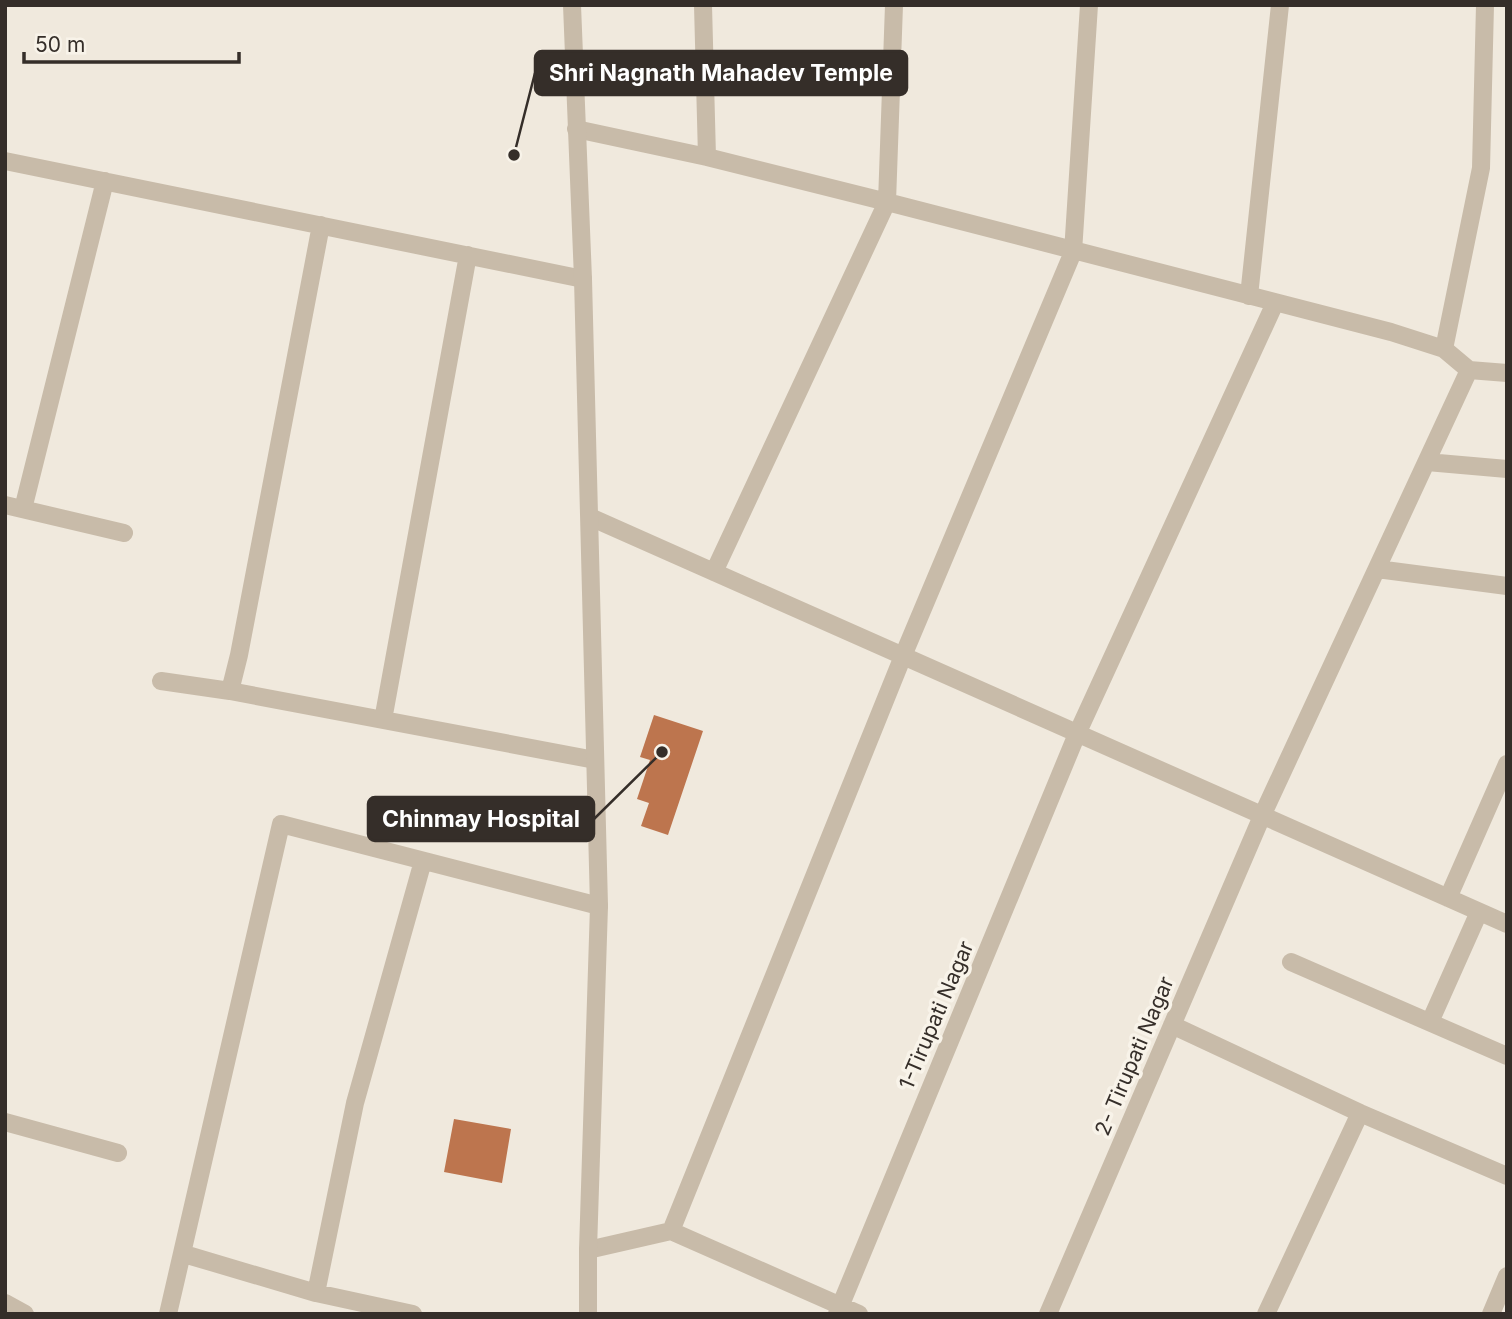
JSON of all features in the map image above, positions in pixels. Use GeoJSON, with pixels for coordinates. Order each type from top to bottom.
{"type":"FeatureCollection","features":[{"type":"Feature","properties":{"kind":"street"},"geometry":{"type":"LineString","coordinates":[[572,5],[583,279],[599,906],[588,1314]]}},
{"type":"Feature","properties":{"kind":"street"},"geometry":{"type":"LineString","coordinates":[[703,5],[707,157]]}},
{"type":"Feature","properties":{"kind":"street"},"geometry":{"type":"LineString","coordinates":[[715,572],[887,202],[894,5]]}},
{"type":"Feature","properties":{"kind":"street"},"geometry":{"type":"LineString","coordinates":[[671,1231],[903,656],[1073,252],[1089,5]]}},
{"type":"Feature","properties":{"kind":"street"},"geometry":{"type":"LineString","coordinates":[[1249,296],[1280,5]]}},
{"type":"Feature","properties":{"kind":"street"},"geometry":{"type":"LineString","coordinates":[[1444,349],[1481,168],[1485,5]]}},
{"type":"Feature","properties":{"kind":"street"},"geometry":{"type":"LineString","coordinates":[[576,129],[707,157],[1391,332],[1444,349],[1469,370],[1507,373]]}},
{"type":"Feature","properties":{"kind":"street"},"geometry":{"type":"LineString","coordinates":[[5,161],[583,279]]}},
{"type":"Feature","properties":{"kind":"street"},"geometry":{"type":"LineString","coordinates":[[23,509],[105,181]]}},
{"type":"Feature","properties":{"kind":"street"},"geometry":{"type":"LineString","coordinates":[[230,691],[242,642],[321,225]]}},
{"type":"Feature","properties":{"kind":"street"},"geometry":{"type":"LineString","coordinates":[[383,720],[468,256]]}},
{"type":"Feature","properties":{"kind":"street","name":"1-Tirupati Nagar"},"geometry":{"type":"LineString","coordinates":[[839,1309],[1077,734],[1275,303]]}},
{"type":"Feature","properties":{"kind":"street","name":"2- Tirupati Nagar"},"geometry":{"type":"LineString","coordinates":[[1048,1314],[1262,816],[1469,370]]}},
{"type":"Feature","properties":{"kind":"street"},"geometry":{"type":"LineString","coordinates":[[1427,462],[1507,469]]}},
{"type":"Feature","properties":{"kind":"street"},"geometry":{"type":"LineString","coordinates":[[5,505],[124,533]]}},
{"type":"Feature","properties":{"kind":"street"},"geometry":{"type":"LineString","coordinates":[[590,517],[1507,924]]}},
{"type":"Feature","properties":{"kind":"street"},"geometry":{"type":"LineString","coordinates":[[1377,569],[1507,586]]}},
{"type":"Feature","properties":{"kind":"street"},"geometry":{"type":"LineString","coordinates":[[161,681],[230,691],[595,760]]}},
{"type":"Feature","properties":{"kind":"street"},"geometry":{"type":"LineString","coordinates":[[1448,898],[1507,764]]}},
{"type":"Feature","properties":{"kind":"street"},"geometry":{"type":"LineString","coordinates":[[168,1314],[184,1254],[281,824],[599,906]]}},
{"type":"Feature","properties":{"kind":"street"},"geometry":{"type":"LineString","coordinates":[[316,1293],[355,1103],[423,861]]}},
{"type":"Feature","properties":{"kind":"street"},"geometry":{"type":"LineString","coordinates":[[1430,1022],[1479,912]]}},
{"type":"Feature","properties":{"kind":"street"},"geometry":{"type":"LineString","coordinates":[[1291,962],[1507,1056]]}},
{"type":"Feature","properties":{"kind":"street"},"geometry":{"type":"LineString","coordinates":[[1172,1025],[1360,1113],[1507,1176]]}},
{"type":"Feature","properties":{"kind":"street"},"geometry":{"type":"LineString","coordinates":[[1266,1314],[1360,1113]]}},
{"type":"Feature","properties":{"kind":"street"},"geometry":{"type":"LineString","coordinates":[[5,1122],[118,1153]]}},
{"type":"Feature","properties":{"kind":"street"},"geometry":{"type":"LineString","coordinates":[[588,1250],[671,1231],[839,1309],[859,1314]]}},
{"type":"Feature","properties":{"kind":"street"},"geometry":{"type":"LineString","coordinates":[[184,1254],[316,1293],[413,1314]]}},
{"type":"Feature","properties":{"kind":"street"},"geometry":{"type":"LineString","coordinates":[[1491,1314],[1507,1276]]}},
{"type":"Feature","properties":{"kind":"street"},"geometry":{"type":"LineString","coordinates":[[5,1304],[25,1314]]}},
{"type":"Feature","properties":{"kind":"building"},"geometry":{"type":"Polygon","coordinates":[[[654,715],[703,731],[668,835],[641,826],[649,803],[637,799],[650,760],[640,757],[654,715]]]}},
{"type":"Feature","properties":{"kind":"building"},"geometry":{"type":"Polygon","coordinates":[[[454,1119],[511,1129],[502,1183],[444,1172],[454,1119]]]}},
{"type":"Feature","properties":{"kind":"place","name":"Shri Nagnath Mahadev Temple"},"geometry":{"type":"Point","coordinates":[514,155]}},
{"type":"Feature","properties":{"kind":"place","name":"Chinmay Hospital"},"geometry":{"type":"Point","coordinates":[662,752]}}]}
